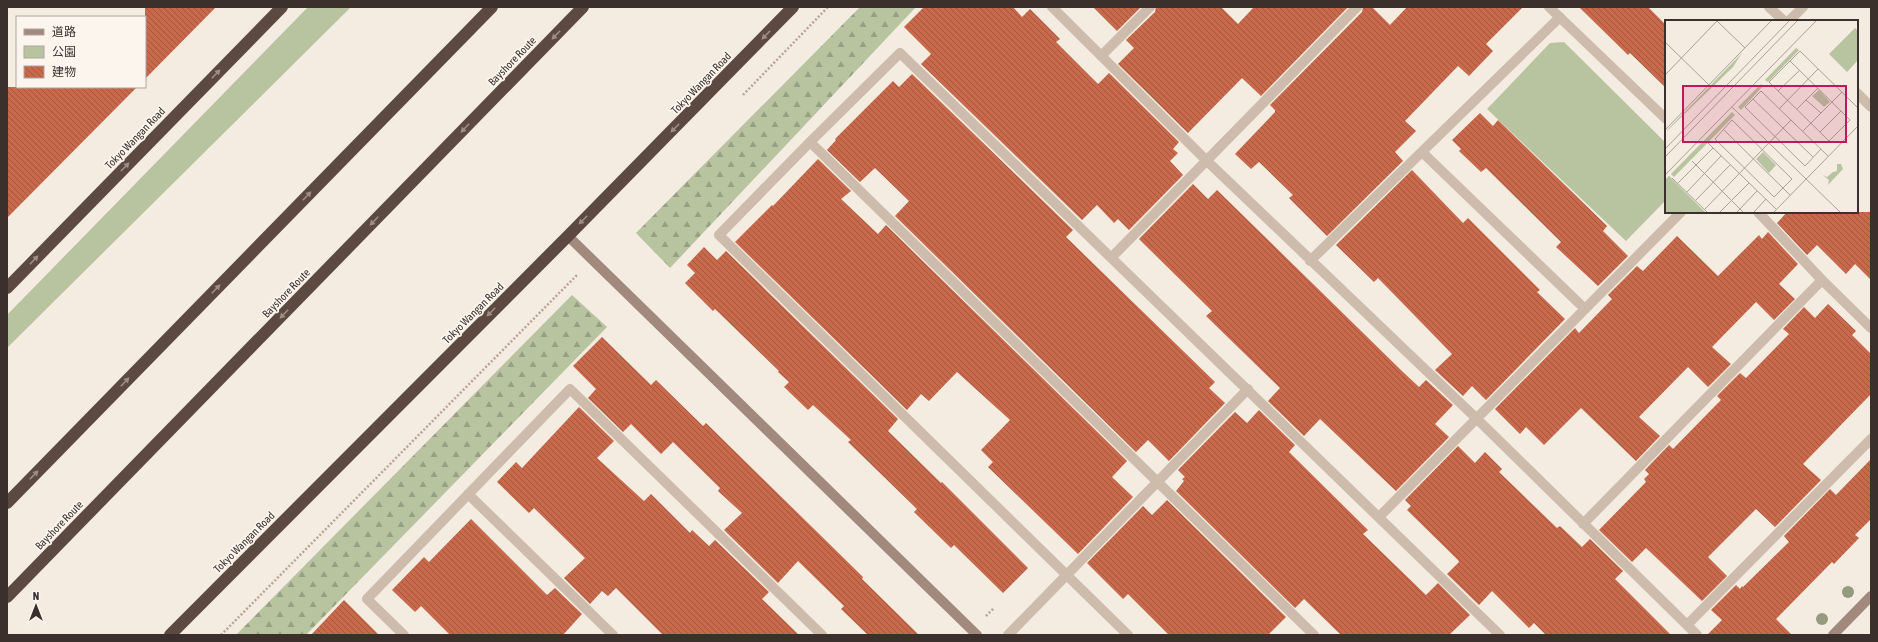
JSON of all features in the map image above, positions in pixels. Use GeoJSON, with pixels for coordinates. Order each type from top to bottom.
{"type":"FeatureCollection","features":[{"type":"Feature","properties":{"kind":"highway","name":"Tokyo Wangan Road"},"geometry":{"type":"LineString","coordinates":[[7,288],[282,7]]}},
{"type":"Feature","properties":{"kind":"highway"},"geometry":{"type":"LineString","coordinates":[[7,503],[492,7]]}},
{"type":"Feature","properties":{"kind":"highway","name":"Bayshore Route"},"geometry":{"type":"LineString","coordinates":[[7,597],[584,7]]}},
{"type":"Feature","properties":{"kind":"highway","name":"Tokyo Wangan Road"},"geometry":{"type":"LineString","coordinates":[[170,635],[568,236],[793,7]]}},
{"type":"Feature","properties":{"kind":"street"},"geometry":{"type":"LineString","coordinates":[[1052,7],[1207,161],[1476,418],[1697,635]]}},
{"type":"Feature","properties":{"kind":"street"},"geometry":{"type":"LineString","coordinates":[[1101,56],[1150,7]]}},
{"type":"Feature","properties":{"kind":"street"},"geometry":{"type":"LineString","coordinates":[[1112,258],[1357,7]]}},
{"type":"Feature","properties":{"kind":"street"},"geometry":{"type":"LineString","coordinates":[[1549,7],[1665,118]]}},
{"type":"Feature","properties":{"kind":"street"},"geometry":{"type":"LineString","coordinates":[[1769,7],[1783,20]]}},
{"type":"Feature","properties":{"kind":"street"},"geometry":{"type":"LineString","coordinates":[[1790,20],[1803,7]]}},
{"type":"Feature","properties":{"kind":"street"},"geometry":{"type":"LineString","coordinates":[[1310,261],[1560,17]]}},
{"type":"Feature","properties":{"kind":"street"},"geometry":{"type":"LineString","coordinates":[[1128,635],[719,235],[900,53],[1500,635]]}},
{"type":"Feature","properties":{"kind":"street"},"geometry":{"type":"LineString","coordinates":[[1858,95],[1871,107]]}},
{"type":"Feature","properties":{"kind":"street"},"geometry":{"type":"LineString","coordinates":[[810,142],[1314,635]]}},
{"type":"Feature","properties":{"kind":"street"},"geometry":{"type":"LineString","coordinates":[[1422,152],[1585,309]]}},
{"type":"Feature","properties":{"kind":"street"},"geometry":{"type":"LineString","coordinates":[[1379,517],[1680,213]]}},
{"type":"Feature","properties":{"kind":"street"},"geometry":{"type":"LineString","coordinates":[[1759,213],[1822,280],[1871,328]]}},
{"type":"Feature","properties":{"kind":"street"},"geometry":{"type":"LineString","coordinates":[[568,236],[977,635]]}},
{"type":"Feature","properties":{"kind":"street"},"geometry":{"type":"LineString","coordinates":[[1583,524],[1822,280]]}},
{"type":"Feature","properties":{"kind":"street"},"geometry":{"type":"LineString","coordinates":[[404,635],[367,599],[570,389],[822,635]]}},
{"type":"Feature","properties":{"kind":"street"},"geometry":{"type":"LineString","coordinates":[[1008,635],[1248,389]]}},
{"type":"Feature","properties":{"kind":"street"},"geometry":{"type":"LineString","coordinates":[[1687,625],[1871,439]]}},
{"type":"Feature","properties":{"kind":"street"},"geometry":{"type":"LineString","coordinates":[[468,494],[613,635]]}},
{"type":"Feature","properties":{"kind":"street"},"geometry":{"type":"LineString","coordinates":[[1833,635],[1871,596]]}},
{"type":"Feature","properties":{"kind":"path"},"geometry":{"type":"LineString","coordinates":[[743,95],[828,7]]}},
{"type":"Feature","properties":{"kind":"path"},"geometry":{"type":"LineString","coordinates":[[221,635],[593,260]]}},
{"type":"Feature","properties":{"kind":"green space"},"geometry":{"type":"Polygon","coordinates":[[[308,7],[351,7],[7,348],[7,315],[308,7]]]}},
{"type":"Feature","properties":{"kind":"green space"},"geometry":{"type":"Polygon","coordinates":[[[860,7],[916,7],[670,268],[636,233],[860,7]]]}},
{"type":"Feature","properties":{"kind":"green space"},"geometry":{"type":"Polygon","coordinates":[[[1564,42],[1665,142],[1665,201],[1626,241],[1487,109],[1550,43],[1564,42]]]}},
{"type":"Feature","properties":{"kind":"green space"},"geometry":{"type":"Polygon","coordinates":[[[572,295],[607,327],[306,635],[236,635],[572,295]]]}},
{"type":"Feature","properties":{"kind":"building"},"geometry":{"type":"Polygon","coordinates":[[[145,7],[216,7],[146,78],[145,7]]]}},
{"type":"Feature","properties":{"kind":"building"},"geometry":{"type":"Polygon","coordinates":[[[924,7],[1013,7],[1022,17],[1030,9],[1060,39],[1056,42],[1098,84],[1109,73],[1179,142],[1173,149],[1178,153],[1170,161],[1183,175],[1129,230],[1118,219],[1114,223],[1097,205],[1082,220],[921,64],[931,54],[904,27],[924,7]]]}},
{"type":"Feature","properties":{"kind":"building"},"geometry":{"type":"Polygon","coordinates":[[[1093,7],[1141,7],[1117,31],[1093,7]]]}},
{"type":"Feature","properties":{"kind":"building"},"geometry":{"type":"Polygon","coordinates":[[[1156,7],[1221,7],[1238,24],[1254,7],[1348,7],[1261,96],[1242,78],[1188,133],[1118,64],[1134,48],[1126,40],[1155,12],[1156,7]]]}},
{"type":"Feature","properties":{"kind":"building"},"geometry":{"type":"Polygon","coordinates":[[[1363,7],[1372,7],[1390,25],[1407,7],[1523,7],[1486,44],[1493,51],[1469,76],[1458,66],[1405,121],[1416,131],[1395,152],[1403,161],[1327,236],[1289,198],[1293,195],[1259,162],[1251,169],[1235,154],[1275,112],[1270,105],[1362,12],[1363,7]]]}},
{"type":"Feature","properties":{"kind":"building"},"geometry":{"type":"Polygon","coordinates":[[[1579,7],[1648,7],[1665,24],[1665,87],[1630,53],[1628,55],[1579,7]]]}},
{"type":"Feature","properties":{"kind":"building"},"geometry":{"type":"Polygon","coordinates":[[[912,74],[1073,230],[1066,237],[1215,382],[1209,388],[1225,403],[1169,461],[1148,440],[1136,452],[895,216],[909,201],[875,168],[860,182],[827,150],[836,140],[835,139],[893,81],[899,87],[912,74]]]}},
{"type":"Feature","properties":{"kind":"building"},"geometry":{"type":"Polygon","coordinates":[[[7,87],[136,88],[7,218],[7,87]]]}},
{"type":"Feature","properties":{"kind":"building"},"geometry":{"type":"Polygon","coordinates":[[[1480,113],[1493,126],[1498,120],[1607,226],[1603,231],[1628,256],[1598,286],[1556,247],[1561,242],[1486,168],[1481,172],[1459,151],[1461,149],[1452,140],[1480,113]]]}},
{"type":"Feature","properties":{"kind":"building"},"geometry":{"type":"Polygon","coordinates":[[[818,159],[851,191],[841,199],[878,234],[886,225],[1127,461],[1112,477],[1133,497],[1078,554],[988,467],[993,462],[981,450],[1010,420],[957,372],[929,401],[921,394],[907,410],[735,242],[772,205],[773,206],[818,159]]]}},
{"type":"Feature","properties":{"kind":"building"},"geometry":{"type":"Polygon","coordinates":[[[1412,170],[1463,223],[1468,218],[1540,290],[1537,292],[1565,319],[1486,400],[1472,386],[1463,396],[1435,370],[1452,354],[1378,278],[1374,282],[1336,245],[1412,170]]]}},
{"type":"Feature","properties":{"kind":"building"},"geometry":{"type":"Polygon","coordinates":[[[1193,184],[1208,199],[1217,190],[1419,387],[1426,380],[1453,405],[1435,424],[1449,437],[1396,491],[1320,419],[1304,436],[1268,401],[1280,388],[1206,316],[1212,311],[1139,239],[1193,184]]]}},
{"type":"Feature","properties":{"kind":"building"},"geometry":{"type":"Polygon","coordinates":[[[1871,212],[1871,280],[1855,264],[1846,274],[1817,245],[1807,255],[1777,223],[1786,213],[1871,212]]]}},
{"type":"Feature","properties":{"kind":"building"},"geometry":{"type":"Polygon","coordinates":[[[1768,232],[1798,264],[1779,284],[1795,299],[1774,320],[1756,302],[1712,347],[1731,364],[1708,387],[1688,367],[1639,417],[1660,436],[1636,461],[1581,408],[1544,445],[1526,427],[1520,434],[1495,409],[1575,328],[1579,333],[1612,299],[1608,295],[1637,266],[1643,271],[1677,236],[1718,276],[1759,235],[1762,239],[1768,232]]]}},
{"type":"Feature","properties":{"kind":"building"},"geometry":{"type":"Polygon","coordinates":[[[704,247],[717,260],[726,251],[898,419],[888,431],[941,483],[942,482],[1028,568],[1003,593],[954,545],[951,548],[914,512],[917,509],[848,442],[851,440],[813,405],[808,410],[784,387],[789,382],[778,372],[779,371],[715,309],[713,311],[685,283],[695,273],[687,265],[704,247]]]}},
{"type":"Feature","properties":{"kind":"building"},"geometry":{"type":"Polygon","coordinates":[[[1828,304],[1856,331],[1852,335],[1871,354],[1871,394],[1803,464],[1821,480],[1775,527],[1756,509],[1708,557],[1727,576],[1702,601],[1646,548],[1632,562],[1599,530],[1646,482],[1644,479],[1649,474],[1645,470],[1669,445],[1673,449],[1721,400],[1717,396],[1740,373],[1746,378],[1789,334],[1783,329],[1804,307],[1815,318],[1828,304]]]}},
{"type":"Feature","properties":{"kind":"building"},"geometry":{"type":"Polygon","coordinates":[[[602,337],[651,385],[656,380],[703,426],[706,423],[863,577],[862,579],[919,635],[868,635],[841,609],[844,606],[798,561],[778,583],[724,530],[742,513],[718,491],[720,488],[673,442],[661,454],[631,424],[623,432],[588,398],[596,389],[573,366],[602,337]]]}},
{"type":"Feature","properties":{"kind":"building"},"geometry":{"type":"Polygon","coordinates":[[[579,407],[614,441],[597,458],[644,501],[651,494],[690,533],[692,530],[709,546],[715,540],[769,592],[762,599],[799,635],[663,635],[616,588],[608,596],[602,591],[590,604],[564,578],[585,558],[534,508],[529,513],[497,482],[516,462],[522,468],[579,407]]]}},
{"type":"Feature","properties":{"kind":"building"},"geometry":{"type":"Polygon","coordinates":[[[1259,410],[1295,445],[1289,452],[1368,530],[1363,534],[1426,595],[1438,583],[1470,615],[1449,635],[1341,635],[1304,599],[1295,608],[1176,491],[1184,481],[1182,479],[1185,477],[1178,470],[1235,412],[1247,423],[1259,410]]]}},
{"type":"Feature","properties":{"kind":"building"},"geometry":{"type":"Polygon","coordinates":[[[1458,446],[1475,463],[1485,452],[1502,469],[1499,472],[1557,528],[1560,526],[1582,547],[1590,539],[1623,571],[1615,579],[1671,635],[1546,635],[1534,623],[1529,628],[1492,591],[1479,605],[1447,574],[1459,562],[1458,560],[1407,510],[1411,506],[1405,500],[1458,446]]]}},
{"type":"Feature","properties":{"kind":"building"},"geometry":{"type":"Polygon","coordinates":[[[1871,459],[1871,519],[1855,535],[1859,538],[1834,564],[1832,562],[1776,619],[1792,635],[1707,635],[1722,620],[1711,610],[1736,585],[1740,589],[1742,586],[1743,587],[1789,542],[1784,536],[1830,489],[1836,495],[1871,459]]]}},
{"type":"Feature","properties":{"kind":"building"},"geometry":{"type":"Polygon","coordinates":[[[1167,500],[1286,617],[1268,635],[1169,635],[1128,594],[1123,599],[1087,563],[1143,506],[1152,515],[1167,500]]]}},
{"type":"Feature","properties":{"kind":"building"},"geometry":{"type":"Polygon","coordinates":[[[471,519],[547,595],[555,588],[582,614],[563,635],[450,635],[421,606],[415,612],[392,590],[424,557],[429,562],[471,519]]]}},
{"type":"Feature","properties":{"kind":"building"},"geometry":{"type":"Polygon","coordinates":[[[344,600],[379,635],[311,635],[344,600]]]}}]}
